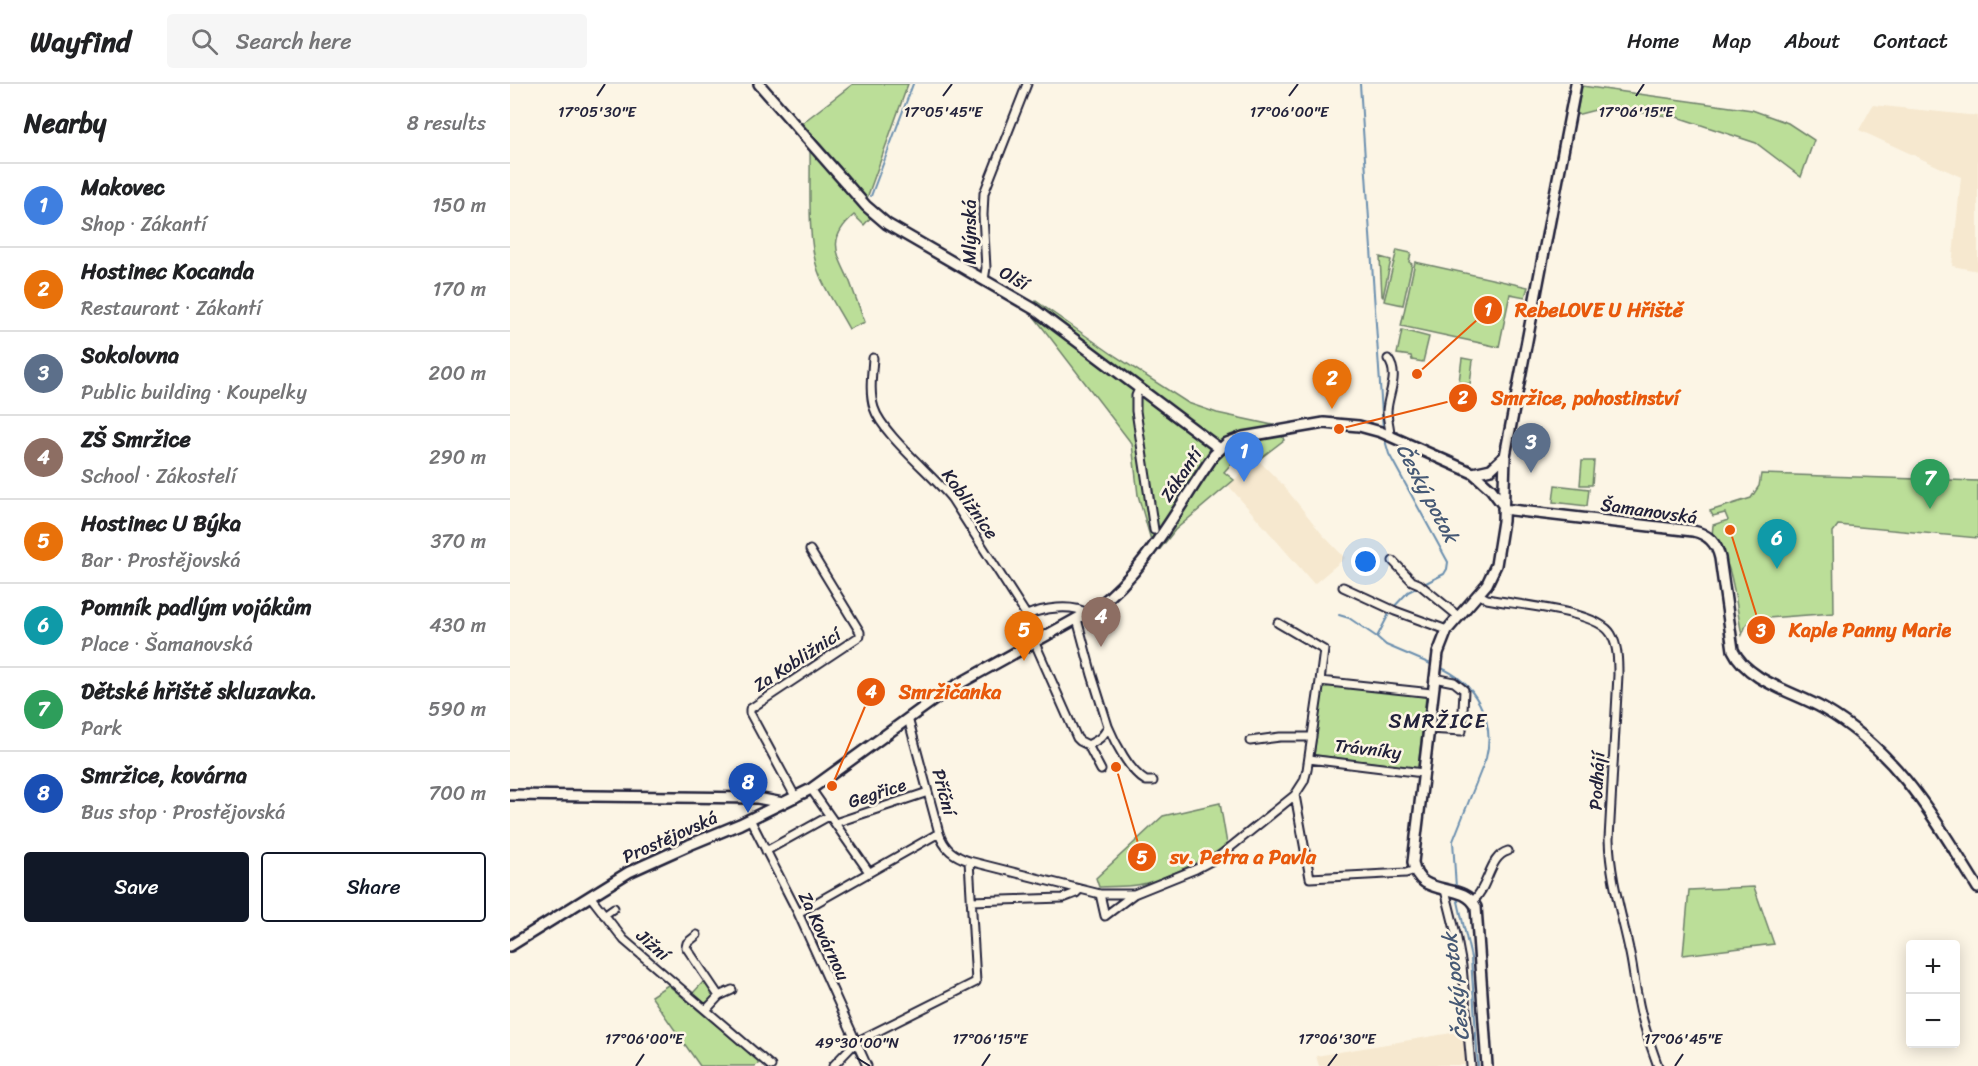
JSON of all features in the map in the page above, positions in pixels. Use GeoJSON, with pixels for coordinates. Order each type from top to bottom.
{"type":"FeatureCollection","features":[{"type":"Feature","properties":{"kind":"street","name":"Olší"},"geometry":{"type":"LineString","coordinates":[[759,84],[866,206],[886,224],[1034,309],[1220,448]]}},
{"type":"Feature","properties":{"kind":"street","name":"Mlýnská"},"geometry":{"type":"LineString","coordinates":[[984,280],[986,268],[983,207],[986,188],[1027,84]]}},
{"type":"Feature","properties":{"kind":"street","name":"Trávníky"},"geometry":{"type":"LineString","coordinates":[[1415,870],[1413,862],[1436,661],[1447,630],[1490,581],[1495,570],[1501,534],[1505,456],[1576,84]]}},
{"type":"Feature","properties":{"kind":"street","name":"Kobližnice"},"geometry":{"type":"LineString","coordinates":[[873,358],[871,393],[878,418],[891,435],[952,499],[1027,615],[1077,738],[1088,745],[1101,770]]}},
{"type":"Feature","properties":{"kind":"street"},"geometry":{"type":"LineString","coordinates":[[1388,359],[1394,380],[1387,409],[1389,435]]}},
{"type":"Feature","properties":{"kind":"street"},"geometry":{"type":"LineString","coordinates":[[1139,389],[1136,396],[1136,411],[1154,530]]}},
{"type":"Feature","properties":{"kind":"street","name":"Zákantí"},"geometry":{"type":"LineString","coordinates":[[1087,613],[1112,594],[1139,564],[1220,448],[1243,437],[1320,423],[1376,430],[1473,472]]}},
{"type":"Feature","properties":{"kind":"street"},"geometry":{"type":"LineString","coordinates":[[1473,472],[1491,469],[1505,456]]}},
{"type":"Feature","properties":{"kind":"street"},"geometry":{"type":"LineString","coordinates":[[1473,472],[1491,489],[1503,507]]}},
{"type":"Feature","properties":{"kind":"street","name":"Šamanovská"},"geometry":{"type":"LineString","coordinates":[[1503,507],[1693,531],[1707,536],[1716,546],[1720,558],[1734,650],[1740,662],[1751,672],[1849,724],[1882,752],[1917,792],[1978,888]]}},
{"type":"Feature","properties":{"kind":"street","name":"Za Kobližnicí"},"geometry":{"type":"LineString","coordinates":[[796,798],[750,713],[750,709],[860,636],[860,632],[810,550]]}},
{"type":"Feature","properties":{"kind":"street"},"geometry":{"type":"LineString","coordinates":[[1393,561],[1412,581],[1458,616]]}},
{"type":"Feature","properties":{"kind":"street"},"geometry":{"type":"LineString","coordinates":[[1343,587],[1447,630]]}},
{"type":"Feature","properties":{"kind":"street","name":"Podhájí"},"geometry":{"type":"LineString","coordinates":[[1478,594],[1487,599],[1589,618],[1605,627],[1613,639],[1617,653],[1618,675],[1609,839],[1611,871],[1630,951],[1640,1009],[1658,1066]]}},
{"type":"Feature","properties":{"kind":"street"},"geometry":{"type":"LineString","coordinates":[[1027,615],[1047,609],[1075,609],[1087,613]]}},
{"type":"Feature","properties":{"kind":"street","name":"Prostějovská"},"geometry":{"type":"LineString","coordinates":[[510,946],[604,887],[649,863],[796,798],[955,685],[1087,613]]}},
{"type":"Feature","properties":{"kind":"street"},"geometry":{"type":"LineString","coordinates":[[1077,618],[1092,675],[1108,726],[1117,746],[1140,776],[1146,781],[1153,781]]}},
{"type":"Feature","properties":{"kind":"street","name":"Trávníky"},"geometry":{"type":"LineString","coordinates":[[1278,622],[1324,650],[1309,759],[1304,781],[1295,795]]}},
{"type":"Feature","properties":{"kind":"street"},"geometry":{"type":"LineString","coordinates":[[1428,729],[1462,731],[1464,690],[1454,682],[1435,676]]}},
{"type":"Feature","properties":{"kind":"street"},"geometry":{"type":"LineString","coordinates":[[1320,681],[1432,693]]}},
{"type":"Feature","properties":{"kind":"street","name":"Příční"},"geometry":{"type":"LineString","coordinates":[[908,718],[941,841],[948,850],[969,861],[1100,894],[1134,894]]}},
{"type":"Feature","properties":{"kind":"street"},"geometry":{"type":"LineString","coordinates":[[1088,745],[1101,738],[1108,726]]}},
{"type":"Feature","properties":{"kind":"street"},"geometry":{"type":"LineString","coordinates":[[1250,741],[1280,737],[1312,737]]}},
{"type":"Feature","properties":{"kind":"street","name":"Trávníky"},"geometry":{"type":"LineString","coordinates":[[1309,759],[1423,773]]}},
{"type":"Feature","properties":{"kind":"street","name":"Gegřice"},"geometry":{"type":"LineString","coordinates":[[811,789],[869,872]]}},
{"type":"Feature","properties":{"kind":"street","name":"Gegřice"},"geometry":{"type":"LineString","coordinates":[[835,823],[928,792]]}},
{"type":"Feature","properties":{"kind":"street"},"geometry":{"type":"LineString","coordinates":[[510,795],[758,798],[783,803]]}},
{"type":"Feature","properties":{"kind":"street"},"geometry":{"type":"LineString","coordinates":[[1100,894],[1105,916],[1134,894],[1217,858],[1295,795],[1310,878],[1406,873],[1415,870],[1426,883],[1461,894],[1473,901],[1477,913],[1487,1066]]}},
{"type":"Feature","properties":{"kind":"street","name":"Gegřice"},"geometry":{"type":"LineString","coordinates":[[765,851],[829,816]]}},
{"type":"Feature","properties":{"kind":"street","name":"Za Kovárnou"},"geometry":{"type":"LineString","coordinates":[[750,819],[798,913],[867,1066]]}},
{"type":"Feature","properties":{"kind":"street"},"geometry":{"type":"LineString","coordinates":[[798,913],[939,833]]}},
{"type":"Feature","properties":{"kind":"street"},"geometry":{"type":"LineString","coordinates":[[1473,901],[1482,891],[1497,857],[1508,851]]}},
{"type":"Feature","properties":{"kind":"street"},"geometry":{"type":"LineString","coordinates":[[833,1066],[856,1042],[976,982],[969,861]]}},
{"type":"Feature","properties":{"kind":"street"},"geometry":{"type":"LineString","coordinates":[[971,901],[1063,898],[1080,889]]}},
{"type":"Feature","properties":{"kind":"street"},"geometry":{"type":"LineString","coordinates":[[1448,890],[1462,966],[1471,1066]]}},
{"type":"Feature","properties":{"kind":"street","name":"Jižní"},"geometry":{"type":"LineString","coordinates":[[590,896],[624,940],[766,1065]]}},
{"type":"Feature","properties":{"kind":"street"},"geometry":{"type":"LineString","coordinates":[[604,915],[614,908]]}},
{"type":"Feature","properties":{"kind":"street","name":"Jižní"},"geometry":{"type":"LineString","coordinates":[[697,935],[687,943],[686,947],[719,996]]}},
{"type":"Feature","properties":{"kind":"street"},"geometry":{"type":"LineString","coordinates":[[706,1010],[719,996],[732,990]]}},
{"type":"Feature","properties":{"kind":"shaded area"},"geometry":{"type":"Polygon","coordinates":[[[1873,105],[1978,116],[1978,271],[1952,266],[1961,177],[1859,130],[1873,105]]]}},
{"type":"Feature","properties":{"kind":"shaded area"},"geometry":{"type":"Polygon","coordinates":[[[1258,460],[1283,485],[1322,534],[1345,558],[1314,584],[1228,485],[1258,460]]]}},
{"type":"Feature","properties":{"kind":"shaded area"},"geometry":{"type":"Polygon","coordinates":[[[1463,1031],[1467,1065],[1319,1066],[1316,1056],[1463,1031]]]}},
{"type":"Feature","properties":{"kind":"green space"},"geometry":{"type":"Polygon","coordinates":[[[853,84],[908,84],[867,198],[802,123],[853,84]]]}},
{"type":"Feature","properties":{"kind":"green space"},"geometry":{"type":"Polygon","coordinates":[[[1582,86],[1752,110],[1788,123],[1814,140],[1801,177],[1756,143],[1677,117],[1603,108],[1576,115],[1582,86]]]}},
{"type":"Feature","properties":{"kind":"green space"},"geometry":{"type":"Polygon","coordinates":[[[810,150],[872,216],[864,225],[854,215],[839,232],[837,240],[838,256],[865,322],[849,329],[820,276],[816,263],[811,231],[810,150]]]}},
{"type":"Feature","properties":{"kind":"green space"},"geometry":{"type":"Polygon","coordinates":[[[1397,250],[1411,253],[1409,262],[1412,264],[1403,305],[1384,301],[1397,250]]]}},
{"type":"Feature","properties":{"kind":"green space"},"geometry":{"type":"Polygon","coordinates":[[[1380,257],[1391,260],[1383,297],[1382,296],[1380,257]]]}},
{"type":"Feature","properties":{"kind":"green space"},"geometry":{"type":"Polygon","coordinates":[[[1415,262],[1528,287],[1525,297],[1510,294],[1499,347],[1401,326],[1415,262]]]}},
{"type":"Feature","properties":{"kind":"green space"},"geometry":{"type":"Polygon","coordinates":[[[1036,301],[1188,403],[1217,413],[1277,426],[1284,440],[1254,463],[1240,454],[1224,472],[1234,480],[1175,530],[1160,549],[1151,540],[1138,495],[1132,444],[1029,310],[1036,301]]]}},
{"type":"Feature","properties":{"kind":"green space"},"geometry":{"type":"Polygon","coordinates":[[[1402,330],[1429,337],[1423,362],[1412,360],[1411,356],[1397,354],[1402,330]]]}},
{"type":"Feature","properties":{"kind":"green space"},"geometry":{"type":"Polygon","coordinates":[[[1462,358],[1473,360],[1470,384],[1459,382],[1462,358]]]}},
{"type":"Feature","properties":{"kind":"green space"},"geometry":{"type":"Polygon","coordinates":[[[1582,461],[1594,461],[1592,485],[1580,485],[1582,461]]]}},
{"type":"Feature","properties":{"kind":"green space"},"geometry":{"type":"Polygon","coordinates":[[[1761,474],[1978,481],[1978,538],[1838,525],[1833,532],[1834,613],[1755,619],[1746,625],[1742,635],[1729,570],[1712,536],[1713,525],[1728,520],[1725,513],[1713,516],[1710,511],[1751,498],[1759,486],[1761,474]]]}},
{"type":"Feature","properties":{"kind":"green space"},"geometry":{"type":"Polygon","coordinates":[[[1555,485],[1589,489],[1587,506],[1553,502],[1555,485]]]}},
{"type":"Feature","properties":{"kind":"green space"},"geometry":{"type":"Polygon","coordinates":[[[1323,684],[1426,697],[1418,768],[1314,755],[1323,684]]]}},
{"type":"Feature","properties":{"kind":"green space"},"geometry":{"type":"Polygon","coordinates":[[[1220,803],[1227,844],[1219,850],[1184,869],[1146,883],[1132,886],[1099,887],[1096,878],[1163,816],[1220,803]]]}},
{"type":"Feature","properties":{"kind":"green space"},"geometry":{"type":"Polygon","coordinates":[[[1754,887],[1774,944],[1683,955],[1689,890],[1754,887]]]}},
{"type":"Feature","properties":{"kind":"green space"},"geometry":{"type":"Polygon","coordinates":[[[703,978],[715,995],[705,1003],[692,994],[704,981],[703,978]]]}},
{"type":"Feature","properties":{"kind":"green space"},"geometry":{"type":"Polygon","coordinates":[[[668,985],[759,1063],[755,1066],[700,1066],[651,996],[668,985]]]}},
{"type":"Feature","properties":{"kind":"waterway"},"geometry":{"type":"LineString","coordinates":[[871,196],[913,84]]}},
{"type":"Feature","properties":{"kind":"waterway","name":"Český potok"},"geometry":{"type":"LineString","coordinates":[[1360,84],[1383,429]]}},
{"type":"Feature","properties":{"kind":"waterway","name":"Český potok"},"geometry":{"type":"LineString","coordinates":[[1384,437],[1389,454],[1448,562],[1444,574],[1408,592],[1391,610],[1377,637],[1386,645],[1433,665]]}},
{"type":"Feature","properties":{"kind":"waterway"},"geometry":{"type":"LineString","coordinates":[[1339,615],[1349,618],[1377,637]]}},
{"type":"Feature","properties":{"kind":"waterway","name":"Český potok"},"geometry":{"type":"LineString","coordinates":[[1439,667],[1463,682],[1472,692],[1485,716],[1488,730],[1486,758],[1453,841],[1456,888]]}},
{"type":"Feature","properties":{"kind":"waterway","name":"Český potok"},"geometry":{"type":"LineString","coordinates":[[1457,897],[1471,958],[1478,1066]]}},
{"type":"Feature","properties":{"kind":"place","name":"RebeLOVE U Hřiště"},"geometry":{"type":"Point","coordinates":[1417,374]}},
{"type":"Feature","properties":{"kind":"place","name":"Hostinec Kocanda"},"geometry":{"type":"Point","coordinates":[1332,409]}},
{"type":"Feature","properties":{"kind":"place","name":"Smržice, pohostinství"},"geometry":{"type":"Point","coordinates":[1339,429]}},
{"type":"Feature","properties":{"kind":"place","name":"Sokolovna"},"geometry":{"type":"Point","coordinates":[1531,473]}},
{"type":"Feature","properties":{"kind":"place","name":"Makovec"},"geometry":{"type":"Point","coordinates":[1244,482]}},
{"type":"Feature","properties":{"kind":"place","name":"Dětské hřiště skluzavka."},"geometry":{"type":"Point","coordinates":[1930,509]}},
{"type":"Feature","properties":{"kind":"place","name":"Kaple Panny Marie"},"geometry":{"type":"Point","coordinates":[1730,530]}},
{"type":"Feature","properties":{"kind":"place","name":"Pomník padlým vojákům"},"geometry":{"type":"Point","coordinates":[1777,569]}},
{"type":"Feature","properties":{"kind":"place","name":"ZŠ Smržice"},"geometry":{"type":"Point","coordinates":[1101,647]}},
{"type":"Feature","properties":{"kind":"place","name":"Hostinec U Býka"},"geometry":{"type":"Point","coordinates":[1024,661]}},
{"type":"Feature","properties":{"kind":"place","name":"sv. Petra a Pavla"},"geometry":{"type":"Point","coordinates":[1116,767]}},
{"type":"Feature","properties":{"kind":"place","name":"Smržičanka"},"geometry":{"type":"Point","coordinates":[832,786]}},
{"type":"Feature","properties":{"kind":"place","name":"Smržice, kovárna"},"geometry":{"type":"Point","coordinates":[748,813]}},
{"type":"Feature","properties":{"kind":"district","name":"SMRŽICE"},"geometry":{"type":"Point","coordinates":[1438,721]}}]}
